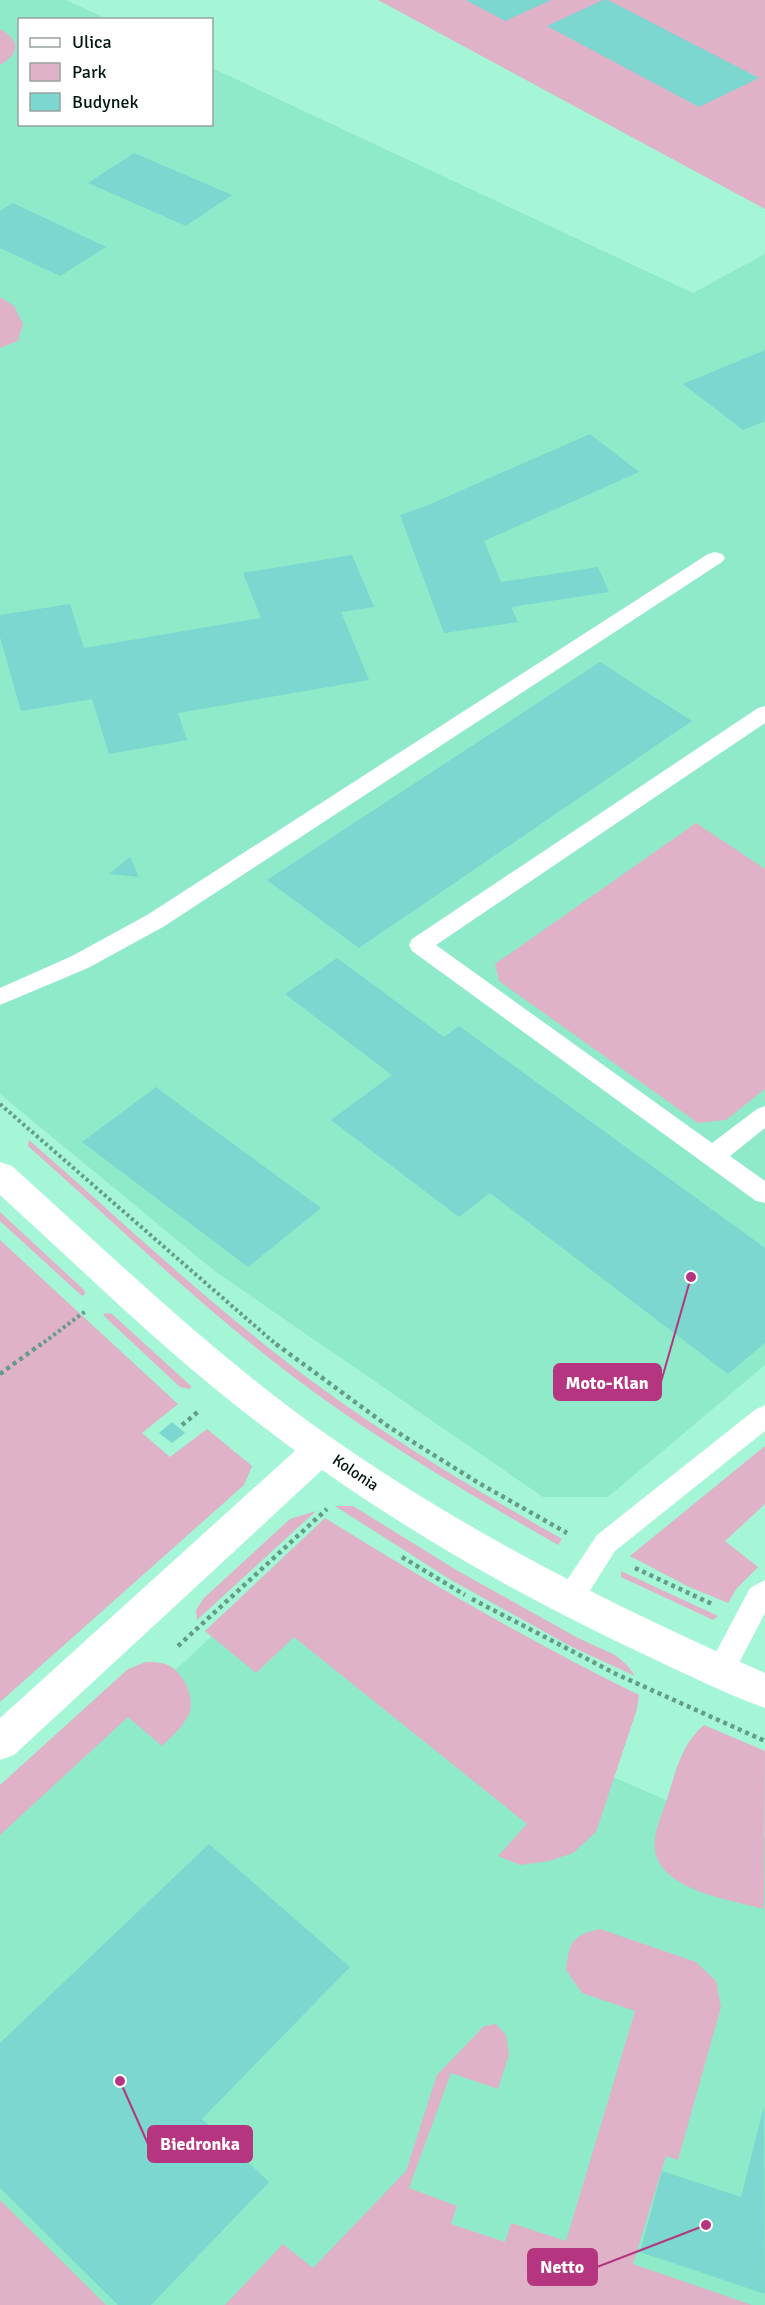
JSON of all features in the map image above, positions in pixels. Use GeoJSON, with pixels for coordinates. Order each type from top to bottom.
{"type":"FeatureCollection","features":[{"type":"Feature","properties":{"kind":"street","name":"Kolonia"},"geometry":{"type":"LineString","coordinates":[[0,1175],[219,1371],[321,1449],[455,1536],[569,1600],[765,1691]]}},
{"type":"Feature","properties":{"kind":"street"},"geometry":{"type":"LineString","coordinates":[[0,1743],[321,1449]]}},
{"type":"Feature","properties":{"kind":"lane"},"geometry":{"type":"LineString","coordinates":[[0,998],[80,962],[155,921],[715,558]]}},
{"type":"Feature","properties":{"kind":"lane"},"geometry":{"type":"LineString","coordinates":[[765,713],[420,945],[765,1194]]}},
{"type":"Feature","properties":{"kind":"lane"},"geometry":{"type":"LineString","coordinates":[[713,1156],[765,1115]]}},
{"type":"Feature","properties":{"kind":"lane"},"geometry":{"type":"LineString","coordinates":[[569,1600],[606,1543],[765,1416]]}},
{"type":"Feature","properties":{"kind":"lane"},"geometry":{"type":"LineString","coordinates":[[720,1671],[765,1592]]}},
{"type":"Feature","properties":{"kind":"path"},"geometry":{"type":"LineString","coordinates":[[0,1104],[273,1343],[389,1427],[477,1482],[599,1551],[687,1594],[748,1619]]}},
{"type":"Feature","properties":{"kind":"path"},"geometry":{"type":"LineString","coordinates":[[0,1374],[121,1284]]}},
{"type":"Feature","properties":{"kind":"path"},"geometry":{"type":"LineString","coordinates":[[182,1425],[198,1411]]}},
{"type":"Feature","properties":{"kind":"path"},"geometry":{"type":"LineString","coordinates":[[178,1646],[327,1509]]}},
{"type":"Feature","properties":{"kind":"shaded area"},"geometry":{"type":"Polygon","coordinates":[[[0,0],[66,0],[105,18],[18,18],[18,126],[213,126],[213,68],[693,293],[765,254],[765,1365],[608,1497],[543,1497],[216,1272],[0,1094],[0,0]]]}},
{"type":"Feature","properties":{"kind":"shaded area"},"geometry":{"type":"Polygon","coordinates":[[[276,1577],[511,1732],[716,1822],[765,1837],[765,2305],[0,2305],[0,1832],[276,1577]]]}},
{"type":"Feature","properties":{"kind":"green space"},"geometry":{"type":"Polygon","coordinates":[[[378,0],[765,0],[765,209],[378,0]]]}},
{"type":"Feature","properties":{"kind":"green space"},"geometry":{"type":"Polygon","coordinates":[[[0,29],[12,38],[15,47],[11,56],[0,65],[0,29]]]}},
{"type":"Feature","properties":{"kind":"green space"},"geometry":{"type":"Polygon","coordinates":[[[0,297],[14,306],[23,324],[18,341],[0,348],[0,297]]]}},
{"type":"Feature","properties":{"kind":"green space"},"geometry":{"type":"Polygon","coordinates":[[[696,823],[765,869],[765,1089],[726,1120],[698,1123],[499,981],[495,964],[696,823]]]}},
{"type":"Feature","properties":{"kind":"green space"},"geometry":{"type":"Polygon","coordinates":[[[29,1140],[172,1267],[282,1358],[349,1408],[409,1447],[562,1539],[558,1545],[406,1454],[318,1395],[280,1366],[206,1306],[134,1242],[28,1146],[29,1140]]]}},
{"type":"Feature","properties":{"kind":"green space"},"geometry":{"type":"Polygon","coordinates":[[[0,1212],[84,1290],[85,1294],[82,1296],[0,1221],[0,1212]]]}},
{"type":"Feature","properties":{"kind":"green space"},"geometry":{"type":"Polygon","coordinates":[[[0,1240],[178,1404],[142,1433],[170,1457],[207,1429],[252,1466],[244,1485],[0,1702],[0,1240]]]}},
{"type":"Feature","properties":{"kind":"green space"},"geometry":{"type":"Polygon","coordinates":[[[112,1314],[192,1387],[189,1389],[180,1387],[103,1315],[112,1314]]]}},
{"type":"Feature","properties":{"kind":"green space"},"geometry":{"type":"Polygon","coordinates":[[[765,1446],[765,1504],[725,1541],[758,1567],[737,1588],[728,1603],[687,1586],[630,1556],[765,1446]]]}},
{"type":"Feature","properties":{"kind":"green space"},"geometry":{"type":"Polygon","coordinates":[[[335,1506],[353,1506],[458,1571],[578,1638],[615,1655],[635,1676],[572,1647],[451,1580],[335,1506]]]}},
{"type":"Feature","properties":{"kind":"green space"},"geometry":{"type":"Polygon","coordinates":[[[316,1511],[197,1620],[196,1610],[204,1598],[290,1519],[316,1511]]]}},
{"type":"Feature","properties":{"kind":"green space"},"geometry":{"type":"Polygon","coordinates":[[[325,1518],[480,1611],[639,1695],[637,1709],[596,1832],[573,1853],[549,1861],[520,1865],[498,1856],[527,1824],[294,1637],[256,1673],[205,1631],[325,1518]]]}},
{"type":"Feature","properties":{"kind":"green space"},"geometry":{"type":"Polygon","coordinates":[[[621,1571],[718,1616],[713,1620],[621,1577],[621,1571]]]}},
{"type":"Feature","properties":{"kind":"green space"},"geometry":{"type":"Polygon","coordinates":[[[146,1662],[165,1664],[182,1678],[191,1700],[187,1719],[162,1746],[128,1717],[0,1835],[0,1785],[128,1669],[146,1662]]]}},
{"type":"Feature","properties":{"kind":"green space"},"geometry":{"type":"Polygon","coordinates":[[[704,1725],[765,1751],[764,1909],[700,1892],[684,1885],[670,1876],[660,1865],[655,1851],[657,1829],[678,1765],[690,1740],[704,1725]]]}},
{"type":"Feature","properties":{"kind":"green space"},"geometry":{"type":"Polygon","coordinates":[[[600,1929],[696,1962],[716,1981],[721,2007],[678,2160],[666,2156],[633,2264],[752,2305],[225,2305],[283,2244],[313,2268],[406,2171],[437,2075],[484,2026],[496,2024],[506,2035],[509,2054],[498,2089],[451,2073],[409,2188],[457,2206],[451,2224],[505,2242],[511,2223],[566,2241],[635,2011],[582,1993],[566,1970],[571,1947],[578,1937],[600,1929]]]}},
{"type":"Feature","properties":{"kind":"green space"},"geometry":{"type":"Polygon","coordinates":[[[0,2200],[106,2305],[0,2305],[0,2200]]]}},
{"type":"Feature","properties":{"kind":"building"},"geometry":{"type":"Polygon","coordinates":[[[466,0],[551,0],[505,21],[466,0]]]}},
{"type":"Feature","properties":{"kind":"building"},"geometry":{"type":"Polygon","coordinates":[[[603,0],[608,0],[759,78],[699,107],[547,26],[603,0]]]}},
{"type":"Feature","properties":{"kind":"building"},"geometry":{"type":"Polygon","coordinates":[[[134,153],[232,195],[186,226],[88,183],[134,153]]]}},
{"type":"Feature","properties":{"kind":"building"},"geometry":{"type":"Polygon","coordinates":[[[13,203],[106,247],[60,276],[0,248],[0,211],[13,203]]]}},
{"type":"Feature","properties":{"kind":"building"},"geometry":{"type":"Polygon","coordinates":[[[765,350],[765,421],[743,430],[683,384],[765,350]]]}},
{"type":"Feature","properties":{"kind":"building"},"geometry":{"type":"Polygon","coordinates":[[[590,434],[639,472],[484,541],[501,582],[598,567],[609,592],[511,607],[518,622],[444,633],[400,515],[426,506],[590,434]]]}},
{"type":"Feature","properties":{"kind":"building"},"geometry":{"type":"Polygon","coordinates":[[[352,555],[374,607],[341,612],[369,680],[178,713],[187,740],[109,754],[92,699],[21,711],[0,637],[0,615],[70,604],[84,648],[261,618],[243,573],[352,555]]]}},
{"type":"Feature","properties":{"kind":"building"},"geometry":{"type":"Polygon","coordinates":[[[600,662],[692,721],[359,948],[267,880],[600,662]]]}},
{"type":"Feature","properties":{"kind":"building"},"geometry":{"type":"Polygon","coordinates":[[[130,857],[139,877],[109,874],[130,857]]]}},
{"type":"Feature","properties":{"kind":"building"},"geometry":{"type":"Polygon","coordinates":[[[337,958],[444,1037],[459,1026],[765,1248],[765,1343],[728,1374],[490,1193],[459,1217],[331,1120],[392,1075],[285,994],[337,958]]]}},
{"type":"Feature","properties":{"kind":"building"},"geometry":{"type":"Polygon","coordinates":[[[156,1087],[321,1208],[248,1267],[82,1142],[156,1087]]]}},
{"type":"Feature","properties":{"kind":"building"},"geometry":{"type":"Polygon","coordinates":[[[172,1422],[185,1433],[172,1443],[159,1433],[172,1422]]]}},
{"type":"Feature","properties":{"kind":"building"},"geometry":{"type":"Polygon","coordinates":[[[209,1844],[350,1967],[202,2119],[269,2182],[151,2305],[118,2305],[0,2188],[0,2043],[209,1844]]]}},
{"type":"Feature","properties":{"kind":"building"},"geometry":{"type":"Polygon","coordinates":[[[764,2106],[765,2294],[640,2252],[662,2171],[741,2197],[764,2106]]]}},
{"type":"Feature","properties":{"kind":"place","name":"Moto-Klan"},"geometry":{"type":"Point","coordinates":[691,1277]}},
{"type":"Feature","properties":{"kind":"place","name":"Biedronka"},"geometry":{"type":"Point","coordinates":[120,2081]}},
{"type":"Feature","properties":{"kind":"place","name":"Netto"},"geometry":{"type":"Point","coordinates":[706,2225]}}]}
